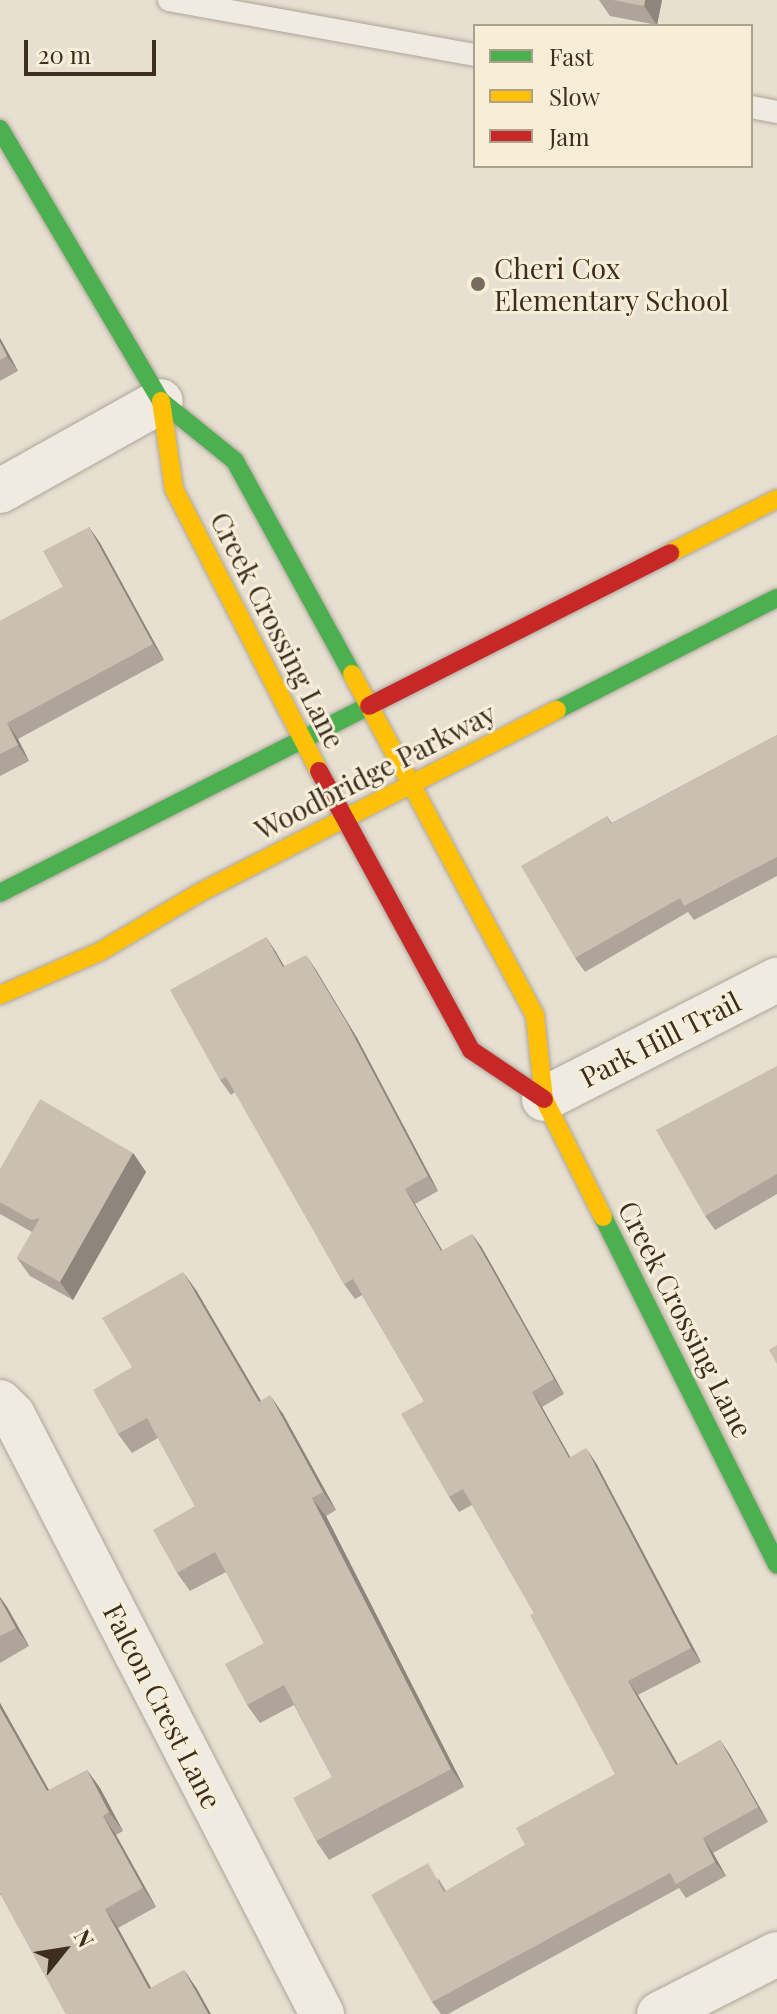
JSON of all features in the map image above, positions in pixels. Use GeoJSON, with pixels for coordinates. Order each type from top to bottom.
{"type":"FeatureCollection","features":[{"type":"Feature","properties":{"kind":"street","name":"Creek Crossing Lane"},"geometry":{"type":"LineString","coordinates":[[0,129],[161,401],[235,461],[371,708],[535,1016],[544,1099],[777,1565]]}},
{"type":"Feature","properties":{"kind":"street","name":"Creek Crossing Lane"},"geometry":{"type":"LineString","coordinates":[[161,401],[174,489],[344,819],[471,1050],[544,1099]]}},
{"type":"Feature","properties":{"kind":"street"},"geometry":{"type":"LineString","coordinates":[[0,491],[161,401]]}},
{"type":"Feature","properties":{"kind":"street","name":"Woodbridge Parkway"},"geometry":{"type":"LineString","coordinates":[[0,893],[371,708],[777,499]]}},
{"type":"Feature","properties":{"kind":"street","name":"Woodbridge Parkway"},"geometry":{"type":"LineString","coordinates":[[0,995],[101,951],[199,893],[777,598]]}},
{"type":"Feature","properties":{"kind":"street","name":"Park Hill Trail"},"geometry":{"type":"LineString","coordinates":[[544,1099],[777,980]]}},
{"type":"Feature","properties":{"kind":"street","name":"Falcon Crest Lane"},"geometry":{"type":"LineString","coordinates":[[0,1402],[13,1415],[322,2014]]}},
{"type":"Feature","properties":{"kind":"street"},"geometry":{"type":"LineString","coordinates":[[659,2014],[777,1954]]}},
{"type":"Feature","properties":{"kind":"lane"},"geometry":{"type":"LineString","coordinates":[[169,0],[473,55]]}},
{"type":"Feature","properties":{"kind":"lane"},"geometry":{"type":"LineString","coordinates":[[753,107],[777,112]]}},
{"type":"Feature","properties":{"kind":"building"},"geometry":{"type":"Polygon","coordinates":[[[613,0],[645,0],[644,6],[613,0]]]}},
{"type":"Feature","properties":{"kind":"building"},"geometry":{"type":"Polygon","coordinates":[[[0,342],[7,356],[0,360],[0,342]]]}},
{"type":"Feature","properties":{"kind":"building"},"geometry":{"type":"Polygon","coordinates":[[[89,527],[153,644],[7,723],[18,745],[0,754],[0,621],[63,587],[43,551],[89,527]]]}},
{"type":"Feature","properties":{"kind":"building"},"geometry":{"type":"Polygon","coordinates":[[[777,735],[777,857],[684,906],[680,898],[575,958],[521,866],[607,816],[611,824],[777,735]]]}},
{"type":"Feature","properties":{"kind":"building"},"geometry":{"type":"Polygon","coordinates":[[[266,937],[283,967],[306,955],[347,1023],[428,1176],[405,1189],[441,1251],[472,1234],[554,1379],[532,1392],[569,1458],[586,1448],[691,1648],[628,1681],[676,1765],[720,1740],[758,1807],[703,1838],[715,1862],[676,1884],[670,1873],[432,2002],[371,1895],[428,1863],[444,1892],[525,1845],[516,1828],[615,1774],[530,1615],[534,1613],[463,1489],[449,1497],[401,1414],[424,1401],[353,1279],[344,1284],[226,1077],[220,1080],[170,990],[266,937]]]}},
{"type":"Feature","properties":{"kind":"building"},"geometry":{"type":"Polygon","coordinates":[[[777,1066],[777,1174],[705,1216],[656,1130],[777,1066]]]}},
{"type":"Feature","properties":{"kind":"building"},"geometry":{"type":"Polygon","coordinates":[[[40,1099],[133,1153],[60,1282],[17,1258],[40,1218],[31,1220],[0,1202],[0,1169],[40,1099]]]}},
{"type":"Feature","properties":{"kind":"building"},"geometry":{"type":"Polygon","coordinates":[[[183,1272],[259,1402],[270,1395],[323,1492],[312,1498],[451,1769],[316,1841],[293,1798],[332,1777],[284,1685],[247,1705],[225,1664],[264,1643],[215,1552],[177,1573],[153,1530],[195,1506],[147,1418],[118,1434],[93,1390],[132,1367],[102,1318],[183,1272]]]}},
{"type":"Feature","properties":{"kind":"building"},"geometry":{"type":"Polygon","coordinates":[[[777,1345],[777,1364],[769,1350],[777,1345]]]}},
{"type":"Feature","properties":{"kind":"building"},"geometry":{"type":"Polygon","coordinates":[[[0,1599],[16,1628],[0,1636],[0,1599]]]}},
{"type":"Feature","properties":{"kind":"building"},"geometry":{"type":"Polygon","coordinates":[[[0,1708],[47,1791],[87,1770],[109,1812],[103,1816],[143,1888],[105,1909],[149,1989],[184,1970],[208,2014],[66,2014],[0,1893],[0,1708]]]}},
{"type":"Feature","properties":{"kind":"traffic: fast"},"geometry":{"type":"LineString","coordinates":[[0,129],[161,401],[235,461],[352,674]]}},
{"type":"Feature","properties":{"kind":"traffic: fast"},"geometry":{"type":"LineString","coordinates":[[557,710],[777,598]]}},
{"type":"Feature","properties":{"kind":"traffic: fast"},"geometry":{"type":"LineString","coordinates":[[0,893],[369,706]]}},
{"type":"Feature","properties":{"kind":"traffic: fast"},"geometry":{"type":"LineString","coordinates":[[603,1217],[777,1565]]}},
{"type":"Feature","properties":{"kind":"traffic: slow"},"geometry":{"type":"LineString","coordinates":[[161,401],[174,489],[319,771]]}},
{"type":"Feature","properties":{"kind":"traffic: slow"},"geometry":{"type":"LineString","coordinates":[[670,553],[777,499]]}},
{"type":"Feature","properties":{"kind":"traffic: slow"},"geometry":{"type":"LineString","coordinates":[[352,674],[535,1016],[544,1099],[603,1217]]}},
{"type":"Feature","properties":{"kind":"traffic: slow"},"geometry":{"type":"LineString","coordinates":[[0,995],[101,951],[199,893],[557,710]]}},
{"type":"Feature","properties":{"kind":"traffic: jam"},"geometry":{"type":"LineString","coordinates":[[369,706],[670,553]]}},
{"type":"Feature","properties":{"kind":"traffic: jam"},"geometry":{"type":"LineString","coordinates":[[319,771],[471,1050],[544,1099]]}},
{"type":"Feature","properties":{"kind":"place","name":"Cheri Cox Elementary School"},"geometry":{"type":"Point","coordinates":[478,284]}}]}
